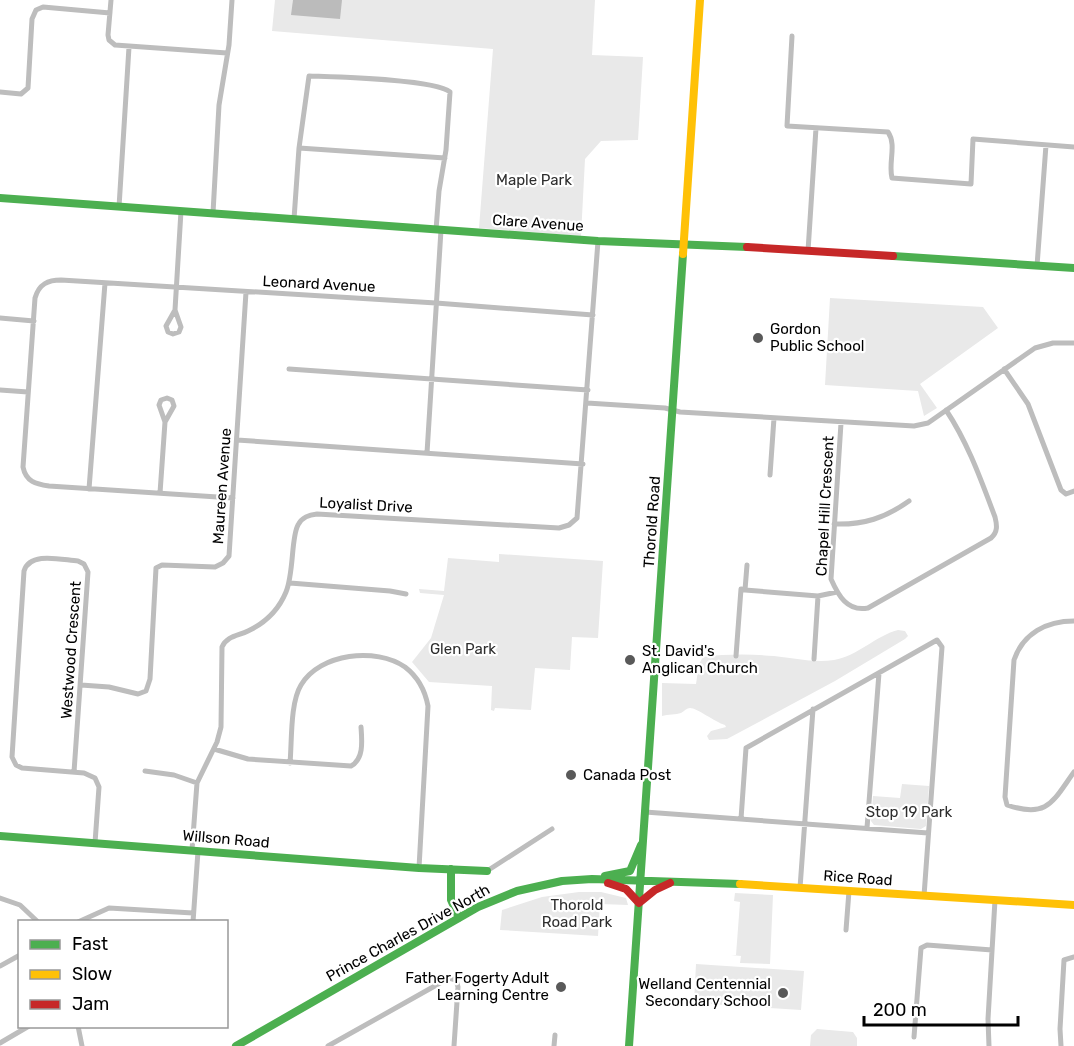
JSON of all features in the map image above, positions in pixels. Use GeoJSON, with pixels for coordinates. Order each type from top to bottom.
{"type":"FeatureCollection","features":[{"type":"Feature","properties":{"kind":"street"},"geometry":{"type":"LineString","coordinates":[[111,0],[108,43],[117,46],[227,53]]}},
{"type":"Feature","properties":{"kind":"street"},"geometry":{"type":"LineString","coordinates":[[213,213],[219,105],[232,0]]}},
{"type":"Feature","properties":{"kind":"street","name":"Thorold Road"},"geometry":{"type":"LineString","coordinates":[[629,1046],[674,410],[700,0]]}},
{"type":"Feature","properties":{"kind":"street"},"geometry":{"type":"LineString","coordinates":[[0,92],[26,93],[32,17],[36,10],[43,7],[110,13]]}},
{"type":"Feature","properties":{"kind":"street"},"geometry":{"type":"LineString","coordinates":[[792,36],[787,126],[888,132],[893,139],[890,171],[892,178],[971,183],[973,139],[1074,147]]}},
{"type":"Feature","properties":{"kind":"street"},"geometry":{"type":"LineString","coordinates":[[119,207],[129,47]]}},
{"type":"Feature","properties":{"kind":"street"},"geometry":{"type":"LineString","coordinates":[[294,219],[299,148],[309,76],[377,79],[440,87],[450,92],[445,158],[439,191],[436,303],[427,453]]}},
{"type":"Feature","properties":{"kind":"street"},"geometry":{"type":"LineString","coordinates":[[808,250],[816,128]]}},
{"type":"Feature","properties":{"kind":"street"},"geometry":{"type":"LineString","coordinates":[[1037,266],[1046,145]]}},
{"type":"Feature","properties":{"kind":"street"},"geometry":{"type":"LineString","coordinates":[[299,148],[445,158]]}},
{"type":"Feature","properties":{"kind":"street","name":"Clare Avenue"},"geometry":{"type":"LineString","coordinates":[[0,198],[598,241],[808,250],[1074,268]]}},
{"type":"Feature","properties":{"kind":"street"},"geometry":{"type":"LineString","coordinates":[[175,310],[181,211]]}},
{"type":"Feature","properties":{"kind":"street"},"geometry":{"type":"LineString","coordinates":[[237,440],[583,464],[598,241]]}},
{"type":"Feature","properties":{"kind":"street","name":"Leonard Avenue"},"geometry":{"type":"LineString","coordinates":[[34,321],[36,294],[44,283],[54,280],[436,303],[593,315]]}},
{"type":"Feature","properties":{"kind":"street"},"geometry":{"type":"LineString","coordinates":[[89,489],[105,283]]}},
{"type":"Feature","properties":{"kind":"street","name":"Maureen Avenue"},"geometry":{"type":"LineString","coordinates":[[81,685],[109,687],[138,694],[147,690],[156,594],[155,569],[162,565],[212,568],[223,563],[230,553],[246,292]]}},
{"type":"Feature","properties":{"kind":"street"},"geometry":{"type":"LineString","coordinates":[[0,318],[34,321],[23,467],[28,478],[39,485],[233,498]]}},
{"type":"Feature","properties":{"kind":"street"},"geometry":{"type":"LineString","coordinates":[[587,403],[841,423],[914,426],[928,423],[1035,348],[1053,343],[1074,344]]}},
{"type":"Feature","properties":{"kind":"street"},"geometry":{"type":"LineString","coordinates":[[289,369],[588,390]]}},
{"type":"Feature","properties":{"kind":"street"},"geometry":{"type":"LineString","coordinates":[[1004,369],[1028,404],[1060,490],[1066,494],[1074,490]]}},
{"type":"Feature","properties":{"kind":"street"},"geometry":{"type":"LineString","coordinates":[[0,390],[28,392]]}},
{"type":"Feature","properties":{"kind":"street","name":"Chapel Hill Crescent"},"geometry":{"type":"LineString","coordinates":[[841,423],[831,572],[837,592],[847,604],[860,609],[868,608],[993,537],[997,526],[995,517],[962,434],[946,410]]}},
{"type":"Feature","properties":{"kind":"street"},"geometry":{"type":"LineString","coordinates":[[770,475],[774,418]]}},
{"type":"Feature","properties":{"kind":"street"},"geometry":{"type":"LineString","coordinates":[[160,494],[165,422]]}},
{"type":"Feature","properties":{"kind":"street","name":"Loyalist Drive"},"geometry":{"type":"LineString","coordinates":[[193,920],[197,783],[219,734],[222,712],[222,645],[229,638],[248,631],[269,616],[285,596],[290,584],[296,528],[302,520],[310,515],[559,528],[572,524],[579,512],[583,464]]}},
{"type":"Feature","properties":{"kind":"street"},"geometry":{"type":"LineString","coordinates":[[834,524],[859,524],[875,520],[892,513],[909,501]]}},
{"type":"Feature","properties":{"kind":"street","name":"Westwood Crescent"},"geometry":{"type":"LineString","coordinates":[[74,772],[88,569],[78,561],[33,559],[24,571],[12,757],[14,763],[22,768],[91,775],[99,785],[95,843]]}},
{"type":"Feature","properties":{"kind":"street"},"geometry":{"type":"LineString","coordinates":[[745,590],[747,565]]}},
{"type":"Feature","properties":{"kind":"street"},"geometry":{"type":"LineString","coordinates":[[290,584],[406,594]]}},
{"type":"Feature","properties":{"kind":"street"},"geometry":{"type":"LineString","coordinates":[[736,656],[741,590],[818,596],[837,592]]}},
{"type":"Feature","properties":{"kind":"street"},"geometry":{"type":"LineString","coordinates":[[814,659],[818,596]]}},
{"type":"Feature","properties":{"kind":"street"},"geometry":{"type":"LineString","coordinates":[[1074,621],[1044,626],[1029,635],[1014,660],[1005,797],[1007,805],[1024,808],[1049,806],[1074,772]]}},
{"type":"Feature","properties":{"kind":"street"},"geometry":{"type":"LineString","coordinates":[[741,819],[746,748],[935,639],[942,647],[924,896]]}},
{"type":"Feature","properties":{"kind":"street"},"geometry":{"type":"LineString","coordinates":[[290,763],[296,697],[302,683],[312,672],[336,658],[348,656],[382,658],[405,668],[423,688],[428,706],[419,868]]}},
{"type":"Feature","properties":{"kind":"street"},"geometry":{"type":"LineString","coordinates":[[867,828],[879,673]]}},
{"type":"Feature","properties":{"kind":"street"},"geometry":{"type":"LineString","coordinates":[[800,888],[813,709]]}},
{"type":"Feature","properties":{"kind":"street"},"geometry":{"type":"LineString","coordinates":[[214,749],[242,758],[290,763],[353,765],[360,756],[361,727]]}},
{"type":"Feature","properties":{"kind":"street"},"geometry":{"type":"LineString","coordinates":[[145,771],[174,775],[197,783]]}},
{"type":"Feature","properties":{"kind":"street"},"geometry":{"type":"LineString","coordinates":[[645,812],[928,832]]}},
{"type":"Feature","properties":{"kind":"street"},"geometry":{"type":"LineString","coordinates":[[487,871],[552,829]]}},
{"type":"Feature","properties":{"kind":"street","name":"Willson Road"},"geometry":{"type":"LineString","coordinates":[[0,836],[419,868],[487,871]]}},
{"type":"Feature","properties":{"kind":"street"},"geometry":{"type":"LineString","coordinates":[[592,879],[630,871],[635,864],[644,838]]}},
{"type":"Feature","properties":{"kind":"street"},"geometry":{"type":"LineString","coordinates":[[451,869],[451,900],[459,918]]}},
{"type":"Feature","properties":{"kind":"street"},"geometry":{"type":"LineString","coordinates":[[592,879],[623,888],[639,906],[655,890],[672,882]]}},
{"type":"Feature","properties":{"kind":"street","name":"Prince Charles Drive North"},"geometry":{"type":"LineString","coordinates":[[236,1046],[459,918],[517,891],[562,881],[592,879],[641,882]]}},
{"type":"Feature","properties":{"kind":"street","name":"Rice Road"},"geometry":{"type":"LineString","coordinates":[[641,882],[800,888],[1074,905]]}},
{"type":"Feature","properties":{"kind":"street"},"geometry":{"type":"LineString","coordinates":[[846,930],[849,891]]}},
{"type":"Feature","properties":{"kind":"street"},"geometry":{"type":"LineString","coordinates":[[0,898],[20,905],[37,920]]}},
{"type":"Feature","properties":{"kind":"street"},"geometry":{"type":"LineString","coordinates":[[989,1046],[988,1019],[995,900]]}},
{"type":"Feature","properties":{"kind":"street"},"geometry":{"type":"LineString","coordinates":[[80,920],[109,908],[194,914]]}},
{"type":"Feature","properties":{"kind":"street"},"geometry":{"type":"LineString","coordinates":[[914,1037],[921,948],[927,945],[992,950]]}},
{"type":"Feature","properties":{"kind":"street"},"geometry":{"type":"LineString","coordinates":[[0,966],[18,956]]}},
{"type":"Feature","properties":{"kind":"street"},"geometry":{"type":"LineString","coordinates":[[1061,1046],[1064,960],[1074,957]]}},
{"type":"Feature","properties":{"kind":"street"},"geometry":{"type":"LineString","coordinates":[[328,1046],[449,978],[456,980],[458,987],[454,1046]]}},
{"type":"Feature","properties":{"kind":"street"},"geometry":{"type":"LineString","coordinates":[[0,1043],[26,1028]]}},
{"type":"Feature","properties":{"kind":"street"},"geometry":{"type":"LineString","coordinates":[[78,1028],[82,1046]]}},
{"type":"Feature","properties":{"kind":"street"},"geometry":{"type":"LineString","coordinates":[[554,1046],[555,1035]]}},
{"type":"Feature","properties":{"kind":"green space","name":"Maple Park"},"geometry":{"type":"Polygon","coordinates":[[[275,0],[595,0],[592,55],[643,57],[638,140],[601,141],[585,159],[581,236],[479,228],[493,49],[272,31],[275,0]]]}},
{"type":"Feature","properties":{"kind":"green space"},"geometry":{"type":"Polygon","coordinates":[[[830,298],[983,307],[998,328],[920,384],[937,408],[924,416],[918,391],[825,385],[830,298]]]}},
{"type":"Feature","properties":{"kind":"green space","name":"Glen Park"},"geometry":{"type":"Polygon","coordinates":[[[499,554],[603,561],[598,638],[572,637],[570,670],[535,668],[531,710],[495,708],[494,711],[491,710],[492,686],[429,682],[412,662],[431,638],[444,595],[420,593],[419,589],[444,591],[448,558],[499,562],[499,554]]]}},
{"type":"Feature","properties":{"kind":"green space"},"geometry":{"type":"Polygon","coordinates":[[[898,630],[905,631],[908,636],[835,681],[727,739],[709,740],[707,736],[711,731],[726,727],[725,725],[693,709],[688,708],[679,714],[662,716],[662,683],[696,684],[699,664],[703,657],[748,655],[812,661],[834,660],[843,658],[898,630]]]}},
{"type":"Feature","properties":{"kind":"green space","name":"Stop 19 Park"},"geometry":{"type":"Polygon","coordinates":[[[902,784],[929,786],[926,826],[921,829],[874,825],[871,821],[873,796],[900,798],[902,784]]]}},
{"type":"Feature","properties":{"kind":"green space","name":"Thorold Road Park"},"geometry":{"type":"Polygon","coordinates":[[[579,892],[601,892],[626,898],[628,905],[600,904],[598,936],[500,930],[502,910],[542,897],[579,892]]]}},
{"type":"Feature","properties":{"kind":"green space"},"geometry":{"type":"Polygon","coordinates":[[[735,893],[773,895],[770,964],[740,963],[741,956],[731,955],[736,955],[740,902],[734,901],[735,893]]]}},
{"type":"Feature","properties":{"kind":"green space"},"geometry":{"type":"Polygon","coordinates":[[[696,964],[804,971],[801,1010],[694,1003],[696,964]]]}},
{"type":"Feature","properties":{"kind":"green space"},"geometry":{"type":"Polygon","coordinates":[[[817,1029],[853,1032],[857,1038],[857,1046],[810,1046],[811,1035],[817,1029]]]}},
{"type":"Feature","properties":{"kind":"shaded area"},"geometry":{"type":"Polygon","coordinates":[[[293,0],[342,0],[340,19],[291,15],[293,0]]]}},
{"type":"Feature","properties":{"kind":"traffic: fast"},"geometry":{"type":"LineString","coordinates":[[0,198],[598,241],[747,247]]}},
{"type":"Feature","properties":{"kind":"traffic: fast"},"geometry":{"type":"LineString","coordinates":[[629,1046],[683,254]]}},
{"type":"Feature","properties":{"kind":"traffic: fast"},"geometry":{"type":"LineString","coordinates":[[893,256],[1074,268]]}},
{"type":"Feature","properties":{"kind":"traffic: fast"},"geometry":{"type":"LineString","coordinates":[[0,836],[419,868],[487,871]]}},
{"type":"Feature","properties":{"kind":"traffic: fast"},"geometry":{"type":"LineString","coordinates":[[605,876],[630,871],[641,845]]}},
{"type":"Feature","properties":{"kind":"traffic: fast"},"geometry":{"type":"LineString","coordinates":[[451,869],[451,900],[459,918]]}},
{"type":"Feature","properties":{"kind":"traffic: fast"},"geometry":{"type":"LineString","coordinates":[[236,1046],[478,907],[517,891],[562,881],[592,879],[740,884]]}},
{"type":"Feature","properties":{"kind":"traffic: slow"},"geometry":{"type":"LineString","coordinates":[[683,254],[700,0]]}},
{"type":"Feature","properties":{"kind":"traffic: slow"},"geometry":{"type":"LineString","coordinates":[[740,884],[1074,905]]}},
{"type":"Feature","properties":{"kind":"traffic: jam"},"geometry":{"type":"LineString","coordinates":[[747,247],[893,256]]}},
{"type":"Feature","properties":{"kind":"traffic: jam"},"geometry":{"type":"LineString","coordinates":[[608,883],[626,889],[639,903],[655,890],[670,883]]}},
{"type":"Feature","properties":{"kind":"place","name":"Gordon Public School"},"geometry":{"type":"Point","coordinates":[758,338]}},
{"type":"Feature","properties":{"kind":"place","name":"St. David's Anglican Church"},"geometry":{"type":"Point","coordinates":[630,660]}},
{"type":"Feature","properties":{"kind":"place","name":"Canada Post"},"geometry":{"type":"Point","coordinates":[571,775]}},
{"type":"Feature","properties":{"kind":"place","name":"Father Fogerty Adult Learning Centre"},"geometry":{"type":"Point","coordinates":[561,987]}},
{"type":"Feature","properties":{"kind":"place","name":"Welland Centennial Secondary School"},"geometry":{"type":"Point","coordinates":[783,993]}}]}
